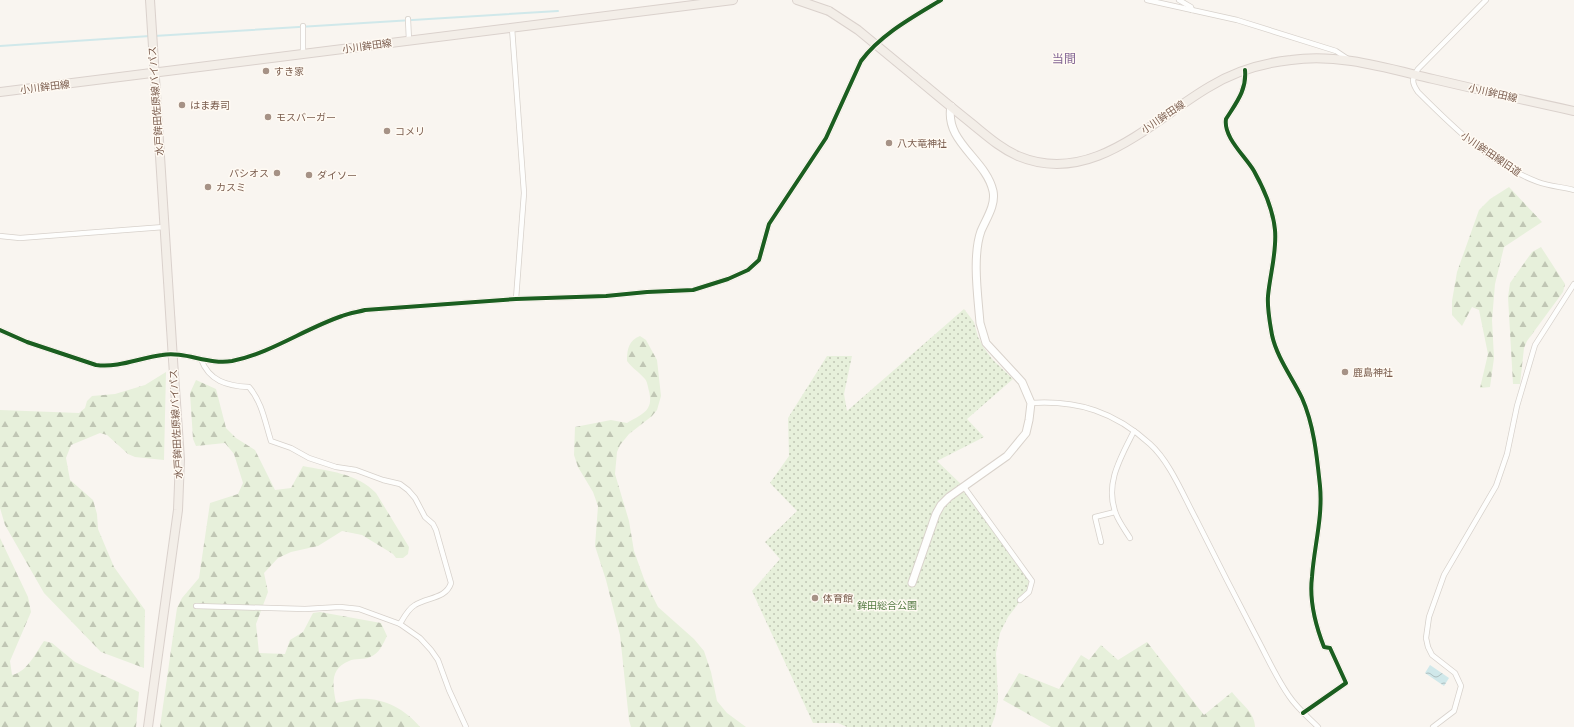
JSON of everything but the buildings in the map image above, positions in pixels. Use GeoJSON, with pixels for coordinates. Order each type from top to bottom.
{"type":"FeatureCollection","features":[{"type":"Feature","properties":{"kind":"main road","name":"水戸鉾田佐原線バイパス"},"geometry":{"type":"LineString","coordinates":[[148,727],[178,510],[180,459],[150,0]]}},
{"type":"Feature","properties":{"kind":"main road","name":"小川鉾田線"},"geometry":{"type":"LineString","coordinates":[[0,92],[733,0]]}},
{"type":"Feature","properties":{"kind":"main road","name":"小川鉾田線"},"geometry":{"type":"LineString","coordinates":[[797,0],[829,11],[858,30],[999,146],[1018,156],[1046,163],[1072,163],[1090,159],[1117,148],[1209,86],[1245,70],[1294,59],[1322,58],[1349,60],[1574,111]]}},
{"type":"Feature","properties":{"kind":"street"},"geometry":{"type":"LineString","coordinates":[[0,330],[27,342],[96,365],[113,366],[171,354],[201,359],[230,361],[248,357],[342,315],[366,310],[693,290],[728,279],[748,270],[759,260],[769,224],[826,138],[861,61],[868,51],[879,41],[941,0]]}},
{"type":"Feature","properties":{"kind":"street"},"geometry":{"type":"LineString","coordinates":[[1147,0],[1237,20],[1336,51],[1349,60]]}},
{"type":"Feature","properties":{"kind":"street"},"geometry":{"type":"LineString","coordinates":[[1179,0],[1191,7],[1192,10]]}},
{"type":"Feature","properties":{"kind":"street"},"geometry":{"type":"LineString","coordinates":[[1415,75],[1422,65],[1486,0]]}},
{"type":"Feature","properties":{"kind":"street"},"geometry":{"type":"LineString","coordinates":[[408,21],[409,41]]}},
{"type":"Feature","properties":{"kind":"street"},"geometry":{"type":"LineString","coordinates":[[303,28],[303,55]]}},
{"type":"Feature","properties":{"kind":"street"},"geometry":{"type":"LineString","coordinates":[[512,28],[524,194],[516,300]]}},
{"type":"Feature","properties":{"kind":"street"},"geometry":{"type":"LineString","coordinates":[[1245,70],[1246,80],[1244,87],[1226,119],[1226,123],[1228,133],[1246,159],[1260,184],[1269,203],[1274,223],[1275,240],[1268,302],[1272,336],[1278,353],[1300,394],[1307,414],[1313,438],[1320,484],[1319,522],[1312,577],[1313,612],[1324,647],[1330,648],[1346,683],[1304,713]]}},
{"type":"Feature","properties":{"kind":"street","name":"小川鉾田線旧道"},"geometry":{"type":"LineString","coordinates":[[1415,75],[1412,80],[1418,92],[1456,131],[1504,165],[1531,179],[1546,185],[1574,190]]}},
{"type":"Feature","properties":{"kind":"street"},"geometry":{"type":"LineString","coordinates":[[912,583],[936,514],[941,504],[1007,456],[1026,433],[1031,403],[1022,382],[986,342],[982,333],[980,322],[977,258],[981,232],[993,200],[993,193],[987,175],[960,142],[950,120],[950,106]]}},
{"type":"Feature","properties":{"kind":"street"},"geometry":{"type":"LineString","coordinates":[[0,236],[20,238],[164,227]]}},
{"type":"Feature","properties":{"kind":"street"},"geometry":{"type":"LineString","coordinates":[[1433,727],[1454,711],[1461,686],[1455,673],[1432,655],[1428,647],[1426,638],[1430,617],[1444,575],[1496,486],[1507,454],[1517,406],[1535,345],[1574,284]]}},
{"type":"Feature","properties":{"kind":"street"},"geometry":{"type":"LineString","coordinates":[[201,359],[205,370],[221,382],[238,387],[249,387],[255,394],[262,410],[271,441],[291,448],[309,458],[336,467],[356,470],[383,480],[400,484],[415,498],[425,517],[433,524],[436,530],[451,583],[448,591],[445,593],[421,601],[412,607],[400,624]]}},
{"type":"Feature","properties":{"kind":"street"},"geometry":{"type":"LineString","coordinates":[[1031,403],[1051,402],[1081,406],[1114,418],[1151,444],[1168,468],[1289,697],[1318,727]]}},
{"type":"Feature","properties":{"kind":"street"},"geometry":{"type":"LineString","coordinates":[[1130,538],[1115,512],[1111,492],[1112,481],[1134,431]]}},
{"type":"Feature","properties":{"kind":"street"},"geometry":{"type":"LineString","coordinates":[[964,487],[1032,581],[1029,592],[1020,600]]}},
{"type":"Feature","properties":{"kind":"street"},"geometry":{"type":"LineString","coordinates":[[1100,542],[1095,517],[1115,512]]}},
{"type":"Feature","properties":{"kind":"street"},"geometry":{"type":"LineString","coordinates":[[196,606],[304,609],[340,607],[359,609],[400,624],[420,638],[438,660],[458,712],[466,727]]}},
{"type":"Feature","properties":{"kind":"green space"},"geometry":{"type":"Polygon","coordinates":[[[1509,187],[1542,222],[1504,247],[1495,284],[1492,320],[1494,358],[1490,387],[1480,388],[1488,354],[1479,310],[1472,307],[1462,326],[1452,315],[1452,301],[1457,272],[1479,210],[1490,199],[1509,187]]]}},
{"type":"Feature","properties":{"kind":"green space"},"geometry":{"type":"Polygon","coordinates":[[[1541,247],[1565,284],[1563,292],[1527,341],[1524,348],[1520,384],[1513,384],[1508,297],[1510,283],[1532,252],[1541,247]]]}},
{"type":"Feature","properties":{"kind":"green space","name":"鉾田総合公園"},"geometry":{"type":"Polygon","coordinates":[[[964,309],[974,322],[978,337],[984,348],[993,360],[1013,379],[967,419],[984,437],[937,461],[964,487],[1032,581],[1031,587],[1008,617],[1000,633],[996,653],[998,699],[995,716],[991,727],[847,727],[838,723],[813,723],[752,591],[780,559],[765,542],[797,511],[770,483],[789,456],[788,418],[827,356],[852,356],[844,394],[847,411],[964,309]]]}},
{"type":"Feature","properties":{"kind":"green space"},"geometry":{"type":"Polygon","coordinates":[[[640,336],[646,340],[657,360],[661,396],[657,410],[652,416],[629,434],[620,445],[617,452],[615,474],[629,521],[634,551],[644,579],[658,607],[694,639],[704,651],[711,672],[717,701],[727,713],[746,727],[631,727],[629,720],[620,635],[606,580],[595,546],[598,506],[593,492],[578,467],[574,455],[575,427],[611,420],[627,423],[642,414],[648,408],[650,398],[646,381],[627,361],[629,346],[633,340],[640,336]]]}},
{"type":"Feature","properties":{"kind":"green space"},"geometry":{"type":"Polygon","coordinates":[[[166,372],[164,460],[135,457],[128,454],[107,435],[100,433],[71,445],[66,458],[70,480],[93,500],[97,514],[98,529],[114,567],[145,610],[144,668],[101,652],[44,593],[5,525],[0,508],[0,410],[79,413],[85,408],[87,401],[92,396],[115,394],[145,385],[166,372]]]}},
{"type":"Feature","properties":{"kind":"green space"},"geometry":{"type":"Polygon","coordinates":[[[196,380],[216,389],[226,428],[236,438],[255,450],[275,490],[291,488],[303,466],[332,471],[351,477],[368,486],[376,493],[409,547],[408,554],[403,558],[396,558],[393,554],[362,535],[342,531],[318,546],[291,552],[278,558],[264,573],[268,592],[256,624],[259,653],[285,654],[290,640],[303,632],[313,613],[320,612],[381,623],[387,636],[378,651],[373,656],[368,658],[349,661],[343,664],[335,673],[334,690],[336,703],[357,699],[384,702],[400,709],[420,727],[160,727],[177,608],[182,598],[199,578],[210,503],[238,494],[243,483],[234,454],[225,443],[196,446],[193,439],[190,393],[196,380]]]}},
{"type":"Feature","properties":{"kind":"green space"},"geometry":{"type":"Polygon","coordinates":[[[0,538],[28,597],[31,612],[10,661],[12,675],[22,670],[26,666],[34,657],[44,641],[52,643],[75,662],[139,692],[136,727],[0,727],[0,538]]]}},
{"type":"Feature","properties":{"kind":"green space"},"geometry":{"type":"Polygon","coordinates":[[[1147,642],[1204,715],[1232,692],[1250,712],[1253,717],[1255,727],[1051,727],[1003,700],[1019,673],[1059,689],[1081,655],[1089,660],[1101,645],[1118,660],[1147,642]]]}},
{"type":"Feature","properties":{"kind":"water"},"geometry":{"type":"Polygon","coordinates":[[[1430,665],[1449,678],[1444,686],[1425,673],[1430,665]]]}},
{"type":"Feature","properties":{"kind":"waterway"},"geometry":{"type":"LineString","coordinates":[[154,36],[558,11]]}},
{"type":"Feature","properties":{"kind":"waterway"},"geometry":{"type":"LineString","coordinates":[[0,46],[150,36]]}},
{"type":"Feature","properties":{"kind":"cycle path"},"geometry":{"type":"LineString","coordinates":[[0,330],[27,342],[96,365],[113,365],[154,356],[171,354],[223,362],[246,357],[274,347],[328,321],[365,310],[516,299],[606,296],[693,290],[728,279],[748,270],[759,260],[769,224],[826,138],[861,61],[869,51],[888,34],[941,0]]}},
{"type":"Feature","properties":{"kind":"cycle path"},"geometry":{"type":"LineString","coordinates":[[1245,70],[1243,90],[1226,119],[1226,126],[1231,139],[1258,178],[1268,199],[1272,214],[1275,230],[1275,246],[1268,301],[1272,335],[1277,352],[1306,408],[1318,464],[1321,498],[1311,586],[1312,604],[1315,621],[1324,647],[1330,648],[1346,683],[1303,713]]}},
{"type":"Feature","properties":{"kind":"place","name":"すき家"},"geometry":{"type":"Point","coordinates":[266,71]}},
{"type":"Feature","properties":{"kind":"place","name":"はま寿司"},"geometry":{"type":"Point","coordinates":[182,105]}},
{"type":"Feature","properties":{"kind":"place","name":"モスバーガー"},"geometry":{"type":"Point","coordinates":[268,117]}},
{"type":"Feature","properties":{"kind":"place","name":"コメリ"},"geometry":{"type":"Point","coordinates":[387,131]}},
{"type":"Feature","properties":{"kind":"place","name":"八大竜神社"},"geometry":{"type":"Point","coordinates":[889,143]}},
{"type":"Feature","properties":{"kind":"place","name":"パシオス"},"geometry":{"type":"Point","coordinates":[277,173]}},
{"type":"Feature","properties":{"kind":"place","name":"ダイソー"},"geometry":{"type":"Point","coordinates":[309,175]}},
{"type":"Feature","properties":{"kind":"place","name":"カスミ"},"geometry":{"type":"Point","coordinates":[208,187]}},
{"type":"Feature","properties":{"kind":"place","name":"鹿島神社"},"geometry":{"type":"Point","coordinates":[1345,372]}},
{"type":"Feature","properties":{"kind":"place","name":"体育館"},"geometry":{"type":"Point","coordinates":[815,598]}},
{"type":"Feature","properties":{"kind":"district","name":"当間"},"geometry":{"type":"Point","coordinates":[1064,59]}}]}
